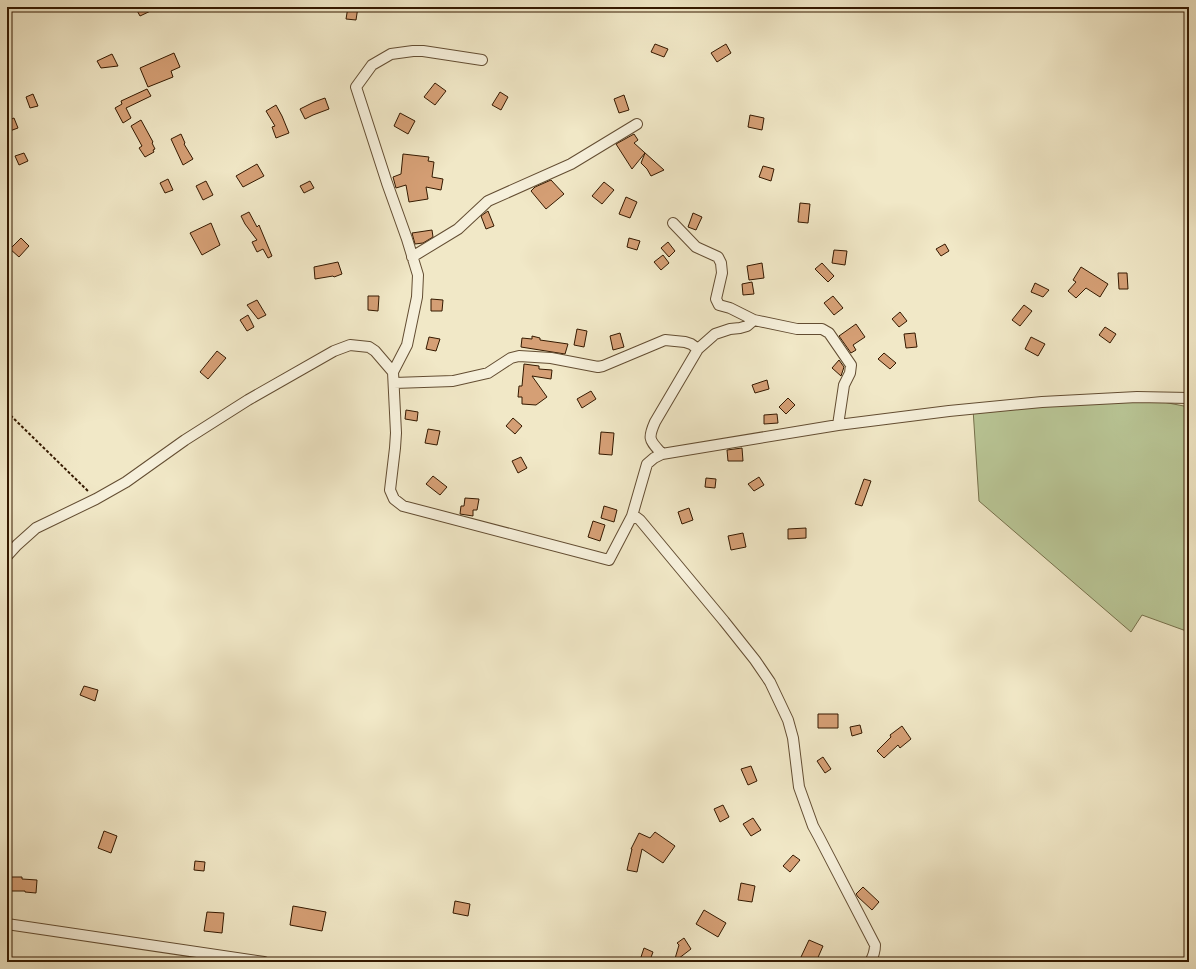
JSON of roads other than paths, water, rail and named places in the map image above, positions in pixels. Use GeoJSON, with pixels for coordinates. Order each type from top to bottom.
{"type":"FeatureCollection","features":[{"type":"Feature","properties":{"kind":"street"},"geometry":{"type":"LineString","coordinates":[[482,60],[423,51],[390,54],[372,66],[356,87],[418,275],[417,296],[407,345],[393,372],[396,433],[390,490],[394,499],[403,506],[609,560],[632,516],[647,464],[662,454],[838,425],[949,411],[1042,402],[1137,397],[1189,398]]}},
{"type":"Feature","properties":{"kind":"street"},"geometry":{"type":"LineString","coordinates":[[412,257],[458,229],[488,201],[571,164],[637,124]]}},
{"type":"Feature","properties":{"kind":"street"},"geometry":{"type":"LineString","coordinates":[[673,223],[696,247],[718,257],[721,263],[722,273],[716,299],[719,305],[730,308],[754,320],[797,329],[822,329],[829,333],[851,365],[850,373],[844,385],[838,425]]}},
{"type":"Feature","properties":{"kind":"street"},"geometry":{"type":"LineString","coordinates":[[662,454],[652,442],[650,434],[654,422],[698,349],[715,334],[730,329],[747,326],[754,320]]}},
{"type":"Feature","properties":{"kind":"street"},"geometry":{"type":"LineString","coordinates":[[394,383],[452,381],[488,373],[511,358],[519,356],[551,358],[598,367],[665,340],[685,342],[698,349]]}},
{"type":"Feature","properties":{"kind":"street"},"geometry":{"type":"LineString","coordinates":[[7,556],[36,528],[96,499],[126,482],[185,440],[248,400],[334,351],[350,345],[369,347],[375,351],[393,372]]}},
{"type":"Feature","properties":{"kind":"street"},"geometry":{"type":"LineString","coordinates":[[632,516],[640,520],[724,621],[755,660],[770,682],[788,720],[793,738],[799,787],[813,826],[875,945],[875,950],[870,962]]}},
{"type":"Feature","properties":{"kind":"street"},"geometry":{"type":"LineString","coordinates":[[7,924],[264,962]]}}]}
